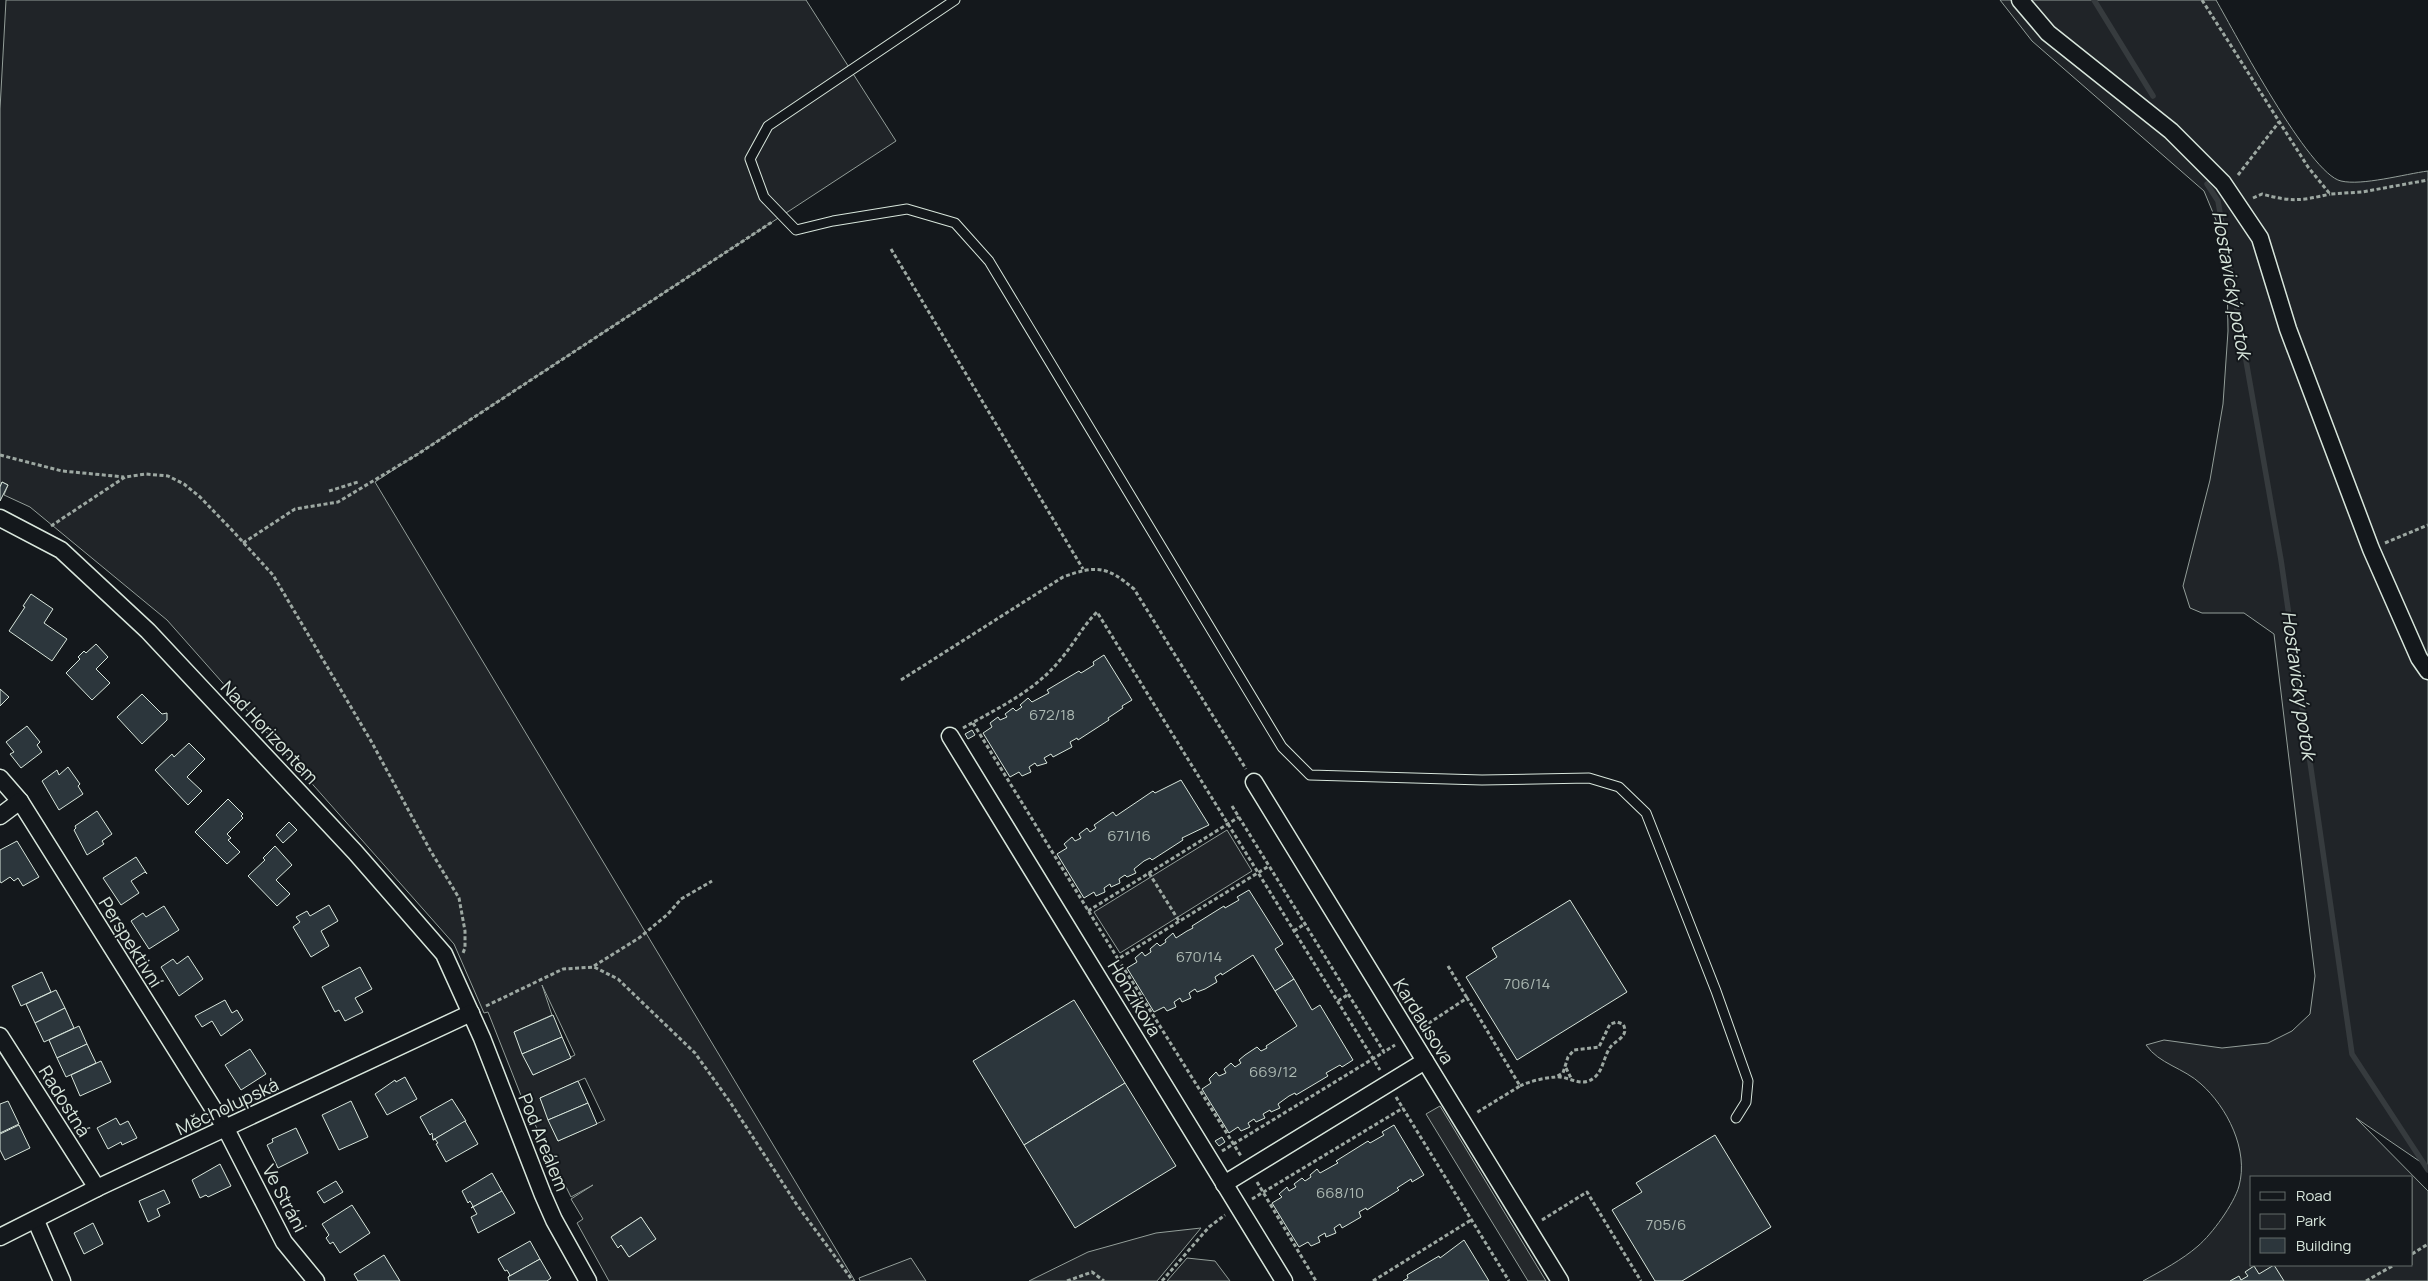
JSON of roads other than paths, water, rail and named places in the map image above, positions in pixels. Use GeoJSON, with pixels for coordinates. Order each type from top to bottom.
{"type":"FeatureCollection","features":[{"type":"Feature","properties":{"kind":"street"},"geometry":{"type":"LineString","coordinates":[[2020,0],[2048,34],[2171,131],[2223,183],[2260,238],[2288,329],[2371,549],[2419,658],[2428,672]]}},
{"type":"Feature","properties":{"kind":"street","name":"Nad Horizontem"},"geometry":{"type":"LineString","coordinates":[[0,518],[62,550],[148,631],[355,852],[444,954],[472,1013]]}},
{"type":"Feature","properties":{"kind":"street","name":"Honzíkova"},"geometry":{"type":"LineString","coordinates":[[950,736],[1284,1281]]}},
{"type":"Feature","properties":{"kind":"street","name":"Perspektivní"},"geometry":{"type":"LineString","coordinates":[[0,778],[20,802],[226,1129]]}},
{"type":"Feature","properties":{"kind":"street","name":"Kardausova"},"geometry":{"type":"LineString","coordinates":[[1254,782],[1560,1281]]}},
{"type":"Feature","properties":{"kind":"street"},"geometry":{"type":"LineString","coordinates":[[0,816],[20,802]]}},
{"type":"Feature","properties":{"kind":"street","name":"Měcholupská"},"geometry":{"type":"LineString","coordinates":[[0,1237],[36,1221],[96,1188],[472,1013]]}},
{"type":"Feature","properties":{"kind":"street","name":"Pod Areálem"},"geometry":{"type":"LineString","coordinates":[[472,1013],[547,1204],[588,1281]]}},
{"type":"Feature","properties":{"kind":"street","name":"Radostná"},"geometry":{"type":"LineString","coordinates":[[0,1036],[96,1188]]}},
{"type":"Feature","properties":{"kind":"street"},"geometry":{"type":"LineString","coordinates":[[1224,1184],[1426,1061]]}},
{"type":"Feature","properties":{"kind":"street","name":"Ve Stráni"},"geometry":{"type":"LineString","coordinates":[[226,1129],[284,1242],[316,1281]]}},
{"type":"Feature","properties":{"kind":"street"},"geometry":{"type":"LineString","coordinates":[[36,1221],[62,1281]]}},
{"type":"Feature","properties":{"kind":"lane"},"geometry":{"type":"LineString","coordinates":[[955,0],[768,126],[750,159],[764,198],[796,230],[833,221],[908,210],[955,224],[989,261],[1282,748],[1310,775],[1482,780],[1589,778],[1620,787],[1646,813],[1716,991],[1745,1072],[1748,1081],[1746,1102],[1736,1118]]}},
{"type":"Feature","properties":{"kind":"waterway","name":"Hostavický potok"},"geometry":{"type":"LineString","coordinates":[[2094,0],[2153,96]]}},
{"type":"Feature","properties":{"kind":"waterway","name":"Hostavický potok"},"geometry":{"type":"LineString","coordinates":[[2207,184],[2218,201],[2281,560],[2352,1054],[2428,1170]]}}]}
